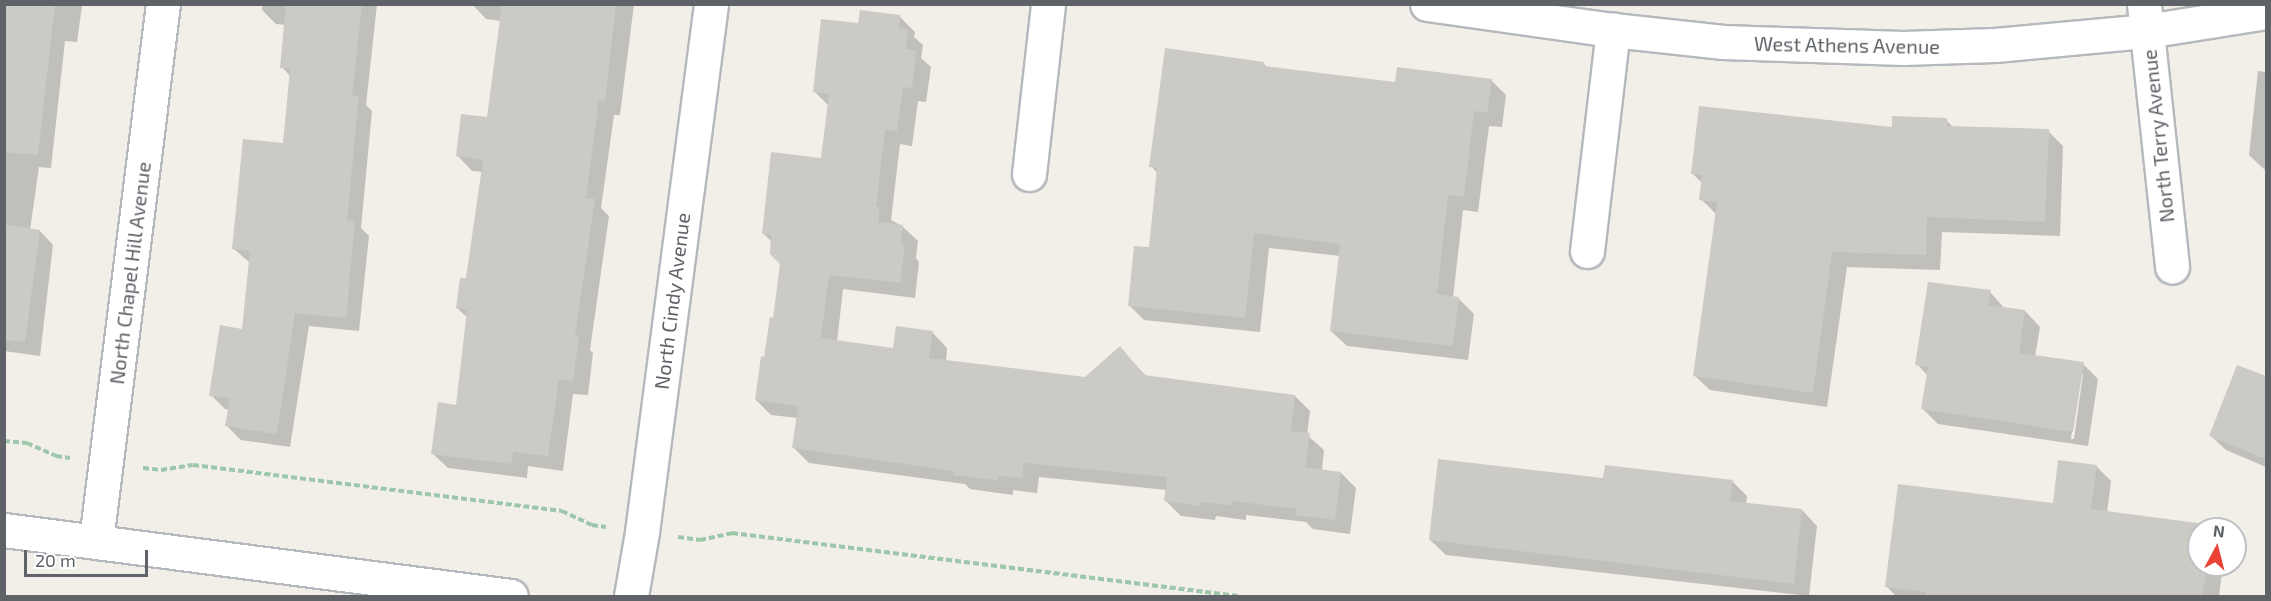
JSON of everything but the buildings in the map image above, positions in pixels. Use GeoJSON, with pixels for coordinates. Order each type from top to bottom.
{"type":"FeatureCollection","features":[{"type":"Feature","properties":{"kind":"street","name":"North Chapel Hill Avenue"},"geometry":{"type":"LineString","coordinates":[[96,541],[163,4]]}},
{"type":"Feature","properties":{"kind":"street","name":"North Cindy Avenue"},"geometry":{"type":"LineString","coordinates":[[631,597],[642,532],[711,4]]}},
{"type":"Feature","properties":{"kind":"street"},"geometry":{"type":"LineString","coordinates":[[1029,174],[1048,4]]}},
{"type":"Feature","properties":{"kind":"street","name":"West Athens Avenue"},"geometry":{"type":"LineString","coordinates":[[1427,4],[1613,30],[1723,42],[1903,48],[1995,45],[2146,18],[2266,12]]}},
{"type":"Feature","properties":{"kind":"street","name":"North Terry Avenue"},"geometry":{"type":"LineString","coordinates":[[2146,18],[2172,267]]}},
{"type":"Feature","properties":{"kind":"street"},"geometry":{"type":"LineString","coordinates":[[1587,251],[1613,30]]}},
{"type":"Feature","properties":{"kind":"street"},"geometry":{"type":"LineString","coordinates":[[4,530],[511,597]]}},
{"type":"Feature","properties":{"kind":"path"},"geometry":{"type":"LineString","coordinates":[[4,441],[27,443],[56,456],[106,464]]}}]}
